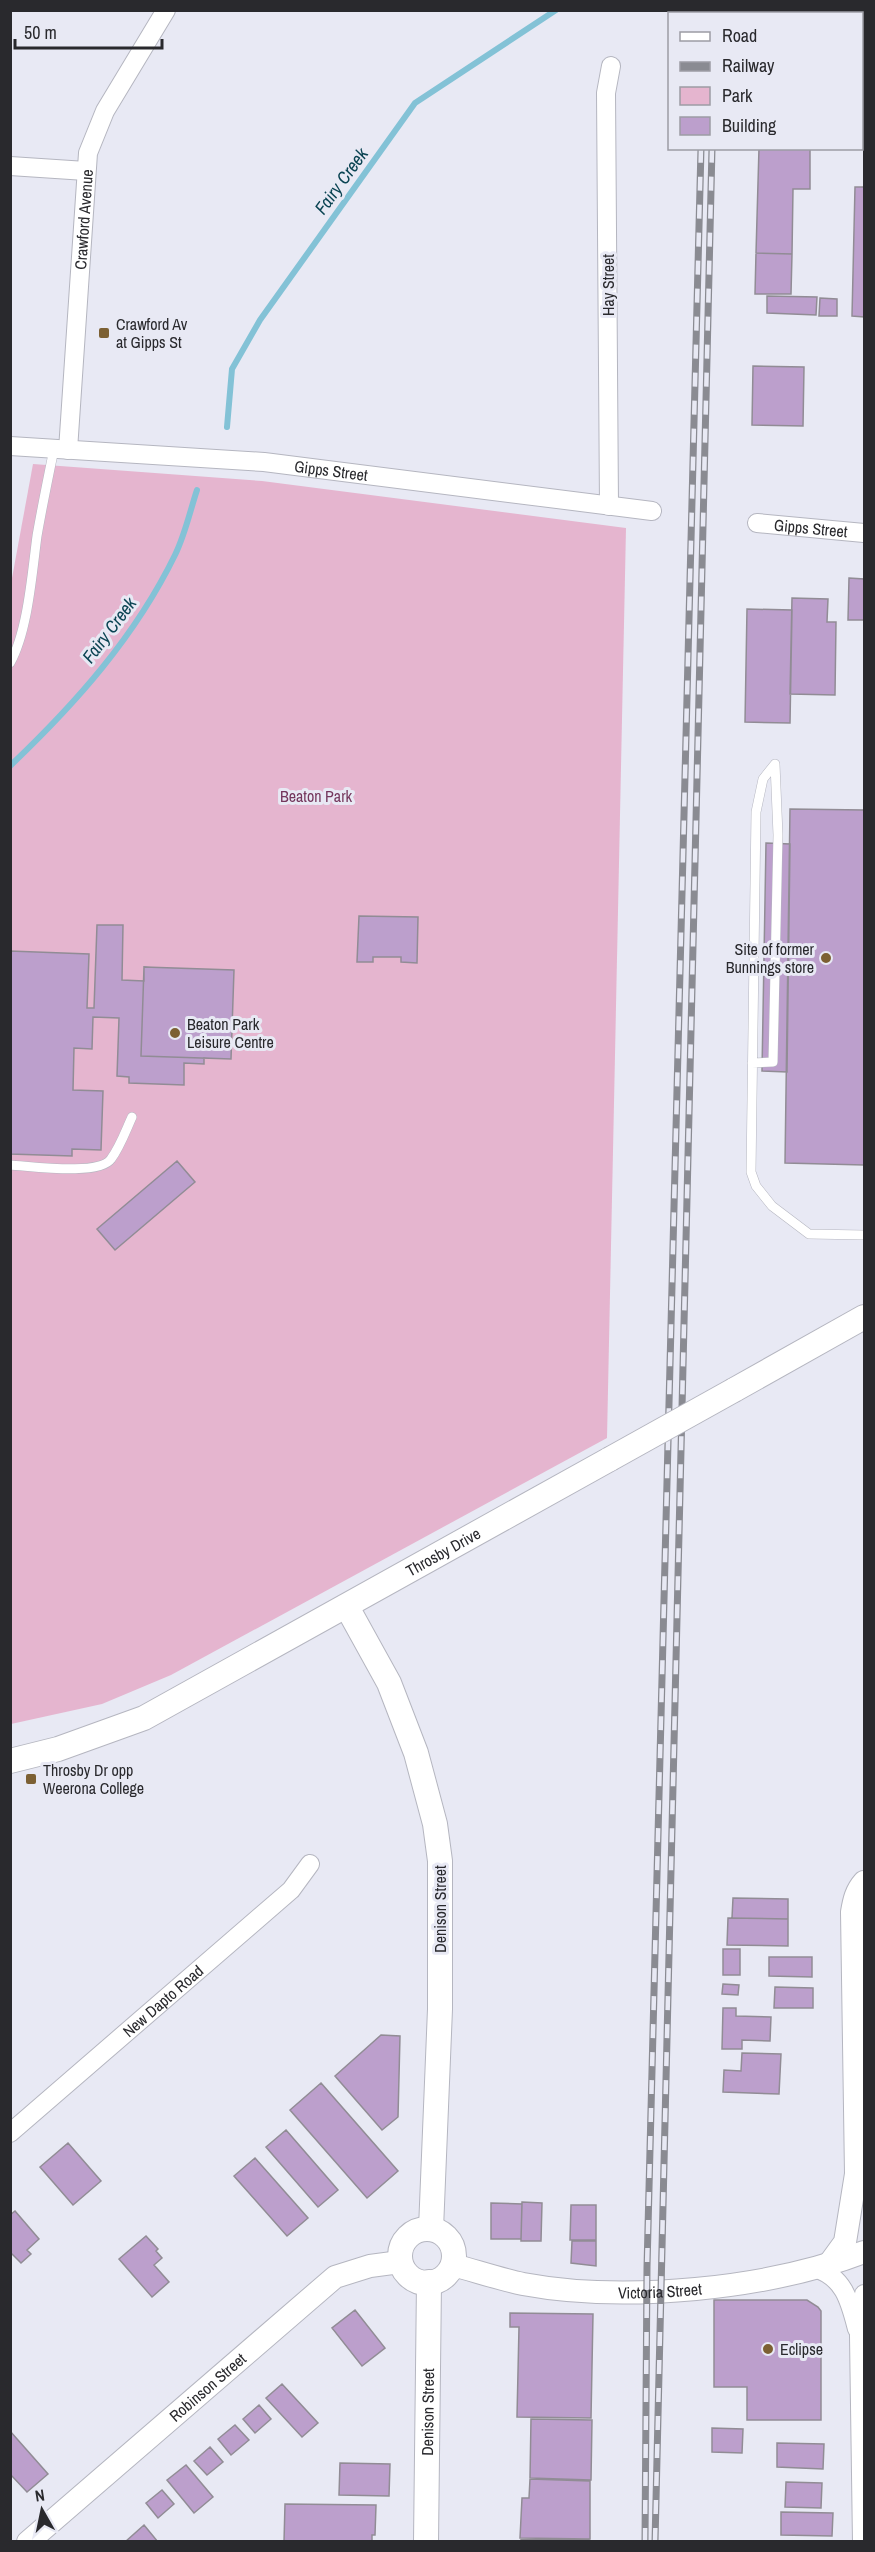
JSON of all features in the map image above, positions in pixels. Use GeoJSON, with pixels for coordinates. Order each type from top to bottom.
{"type":"FeatureCollection","features":[{"type":"Feature","properties":{"kind":"main road","name":"Throsby Drive"},"geometry":{"type":"LineString","coordinates":[[10,1761],[58,1749],[144,1718],[864,1317]]}},
{"type":"Feature","properties":{"kind":"main road","name":"Denison Street"},"geometry":{"type":"LineString","coordinates":[[347,1607],[389,1683],[416,1753],[435,1824],[439,1851],[440,2009],[431,2229]]}},
{"type":"Feature","properties":{"kind":"main road"},"geometry":{"type":"LineString","coordinates":[[425,2228],[445,2235],[453,2246],[453,2265],[443,2278],[429,2282],[418,2281],[410,2277],[400,2262],[400,2250],[410,2234],[425,2228]]}},
{"type":"Feature","properties":{"kind":"main road","name":"Denison Street"},"geometry":{"type":"LineString","coordinates":[[426,2541],[429,2282]]}},
{"type":"Feature","properties":{"kind":"street","name":"Crawford Avenue"},"geometry":{"type":"LineString","coordinates":[[61,449],[88,153],[97,127],[166,10]]}},
{"type":"Feature","properties":{"kind":"street","name":"Hay Street"},"geometry":{"type":"LineString","coordinates":[[609,506],[606,93],[611,66]]}},
{"type":"Feature","properties":{"kind":"street"},"geometry":{"type":"LineString","coordinates":[[10,166],[86,171]]}},
{"type":"Feature","properties":{"kind":"street","name":"Gipps Street"},"geometry":{"type":"LineString","coordinates":[[10,446],[264,462],[652,511]]}},
{"type":"Feature","properties":{"kind":"street","name":"Gipps Street"},"geometry":{"type":"LineString","coordinates":[[758,523],[864,533]]}},
{"type":"Feature","properties":{"kind":"street","name":"New Dapto Road"},"geometry":{"type":"LineString","coordinates":[[10,2133],[291,1890],[310,1864]]}},
{"type":"Feature","properties":{"kind":"street"},"geometry":{"type":"LineString","coordinates":[[859,2336],[843,2288],[822,2266],[845,2242],[856,2174],[852,1912],[854,1899],[864,1882]]}},
{"type":"Feature","properties":{"kind":"street"},"geometry":{"type":"LineString","coordinates":[[856,2174],[864,2202]]}},
{"type":"Feature","properties":{"kind":"street","name":"Victoria Street"},"geometry":{"type":"LineString","coordinates":[[453,2265],[523,2284],[613,2291],[703,2288],[822,2266],[864,2252]]}},
{"type":"Feature","properties":{"kind":"street","name":"Robinson Street"},"geometry":{"type":"LineString","coordinates":[[28,2541],[335,2277],[370,2265],[400,2262]]}},
{"type":"Feature","properties":{"kind":"street"},"geometry":{"type":"LineString","coordinates":[[862,2541],[859,2336],[864,2294]]}},
{"type":"Feature","properties":{"kind":"lane"},"geometry":{"type":"LineString","coordinates":[[10,663],[16,653],[27,606],[40,514],[61,449]]}},
{"type":"Feature","properties":{"kind":"lane"},"geometry":{"type":"LineString","coordinates":[[752,1063],[773,1062],[778,835],[775,764],[763,779],[756,812],[752,1063],[751,1172],[756,1186],[772,1206],[809,1234],[864,1235]]}},
{"type":"Feature","properties":{"kind":"lane"},"geometry":{"type":"LineString","coordinates":[[10,1165],[87,1169],[100,1166],[111,1161],[132,1117]]}},
{"type":"Feature","properties":{"kind":"green space","name":"Beaton Park"},"geometry":{"type":"Polygon","coordinates":[[[33,464],[262,481],[626,528],[607,1438],[171,1675],[102,1704],[11,1724],[10,589],[33,464]]]}},
{"type":"Feature","properties":{"kind":"building"},"geometry":{"type":"Polygon","coordinates":[[[759,150],[810,150],[810,189],[793,189],[792,254],[756,253],[759,150]]]}},
{"type":"Feature","properties":{"kind":"building"},"geometry":{"type":"Polygon","coordinates":[[[855,187],[864,187],[864,317],[852,316],[855,187]]]}},
{"type":"Feature","properties":{"kind":"building"},"geometry":{"type":"Polygon","coordinates":[[[756,253],[792,254],[791,294],[755,294],[756,253]]]}},
{"type":"Feature","properties":{"kind":"building"},"geometry":{"type":"Polygon","coordinates":[[[767,296],[817,297],[816,315],[767,313],[767,296]]]}},
{"type":"Feature","properties":{"kind":"building"},"geometry":{"type":"Polygon","coordinates":[[[820,298],[837,299],[837,316],[819,316],[820,298]]]}},
{"type":"Feature","properties":{"kind":"building"},"geometry":{"type":"Polygon","coordinates":[[[753,366],[804,367],[803,426],[752,425],[753,366]]]}},
{"type":"Feature","properties":{"kind":"building"},"geometry":{"type":"Polygon","coordinates":[[[849,578],[864,579],[864,620],[848,620],[849,578]]]}},
{"type":"Feature","properties":{"kind":"building"},"geometry":{"type":"Polygon","coordinates":[[[792,598],[828,599],[827,622],[836,622],[835,695],[790,694],[792,598]]]}},
{"type":"Feature","properties":{"kind":"building"},"geometry":{"type":"Polygon","coordinates":[[[747,609],[792,610],[790,723],[745,722],[747,609]]]}},
{"type":"Feature","properties":{"kind":"building","name":"Site of former Bunnings store"},"geometry":{"type":"Polygon","coordinates":[[[790,809],[864,810],[864,1165],[785,1163],[790,809]]]}},
{"type":"Feature","properties":{"kind":"building"},"geometry":{"type":"Polygon","coordinates":[[[766,843],[790,844],[787,1072],[762,1071],[766,843]]]}},
{"type":"Feature","properties":{"kind":"building"},"geometry":{"type":"Polygon","coordinates":[[[359,916],[418,917],[417,963],[401,962],[401,957],[373,957],[373,962],[357,962],[359,916]]]}},
{"type":"Feature","properties":{"kind":"building","name":"Beaton Park Leisure Centre"},"geometry":{"type":"Polygon","coordinates":[[[97,925],[123,925],[122,980],[144,981],[144,967],[234,970],[231,1059],[204,1058],[204,1064],[184,1063],[184,1085],[129,1083],[129,1077],[117,1076],[119,1018],[93,1017],[92,1049],[74,1048],[73,1090],[103,1091],[101,1150],[72,1149],[72,1156],[10,1154],[10,951],[89,954],[87,1008],[94,1008],[97,925]]]}},
{"type":"Feature","properties":{"kind":"building"},"geometry":{"type":"Polygon","coordinates":[[[144,967],[234,970],[231,1059],[141,1056],[144,967]]]}},
{"type":"Feature","properties":{"kind":"building"},"geometry":{"type":"Polygon","coordinates":[[[177,1161],[195,1182],[115,1250],[97,1229],[177,1161]]]}},
{"type":"Feature","properties":{"kind":"building"},"geometry":{"type":"Polygon","coordinates":[[[733,1898],[788,1899],[788,1919],[732,1918],[733,1898]]]}},
{"type":"Feature","properties":{"kind":"building"},"geometry":{"type":"Polygon","coordinates":[[[728,1918],[788,1919],[788,1946],[727,1945],[728,1918]]]}},
{"type":"Feature","properties":{"kind":"building"},"geometry":{"type":"Polygon","coordinates":[[[723,1949],[740,1949],[740,1975],[723,1975],[723,1949]]]}},
{"type":"Feature","properties":{"kind":"building"},"geometry":{"type":"Polygon","coordinates":[[[769,1957],[812,1957],[812,1977],[769,1976],[769,1957]]]}},
{"type":"Feature","properties":{"kind":"building"},"geometry":{"type":"Polygon","coordinates":[[[723,1984],[739,1985],[738,1995],[722,1994],[723,1984]]]}},
{"type":"Feature","properties":{"kind":"building"},"geometry":{"type":"Polygon","coordinates":[[[775,1987],[813,1988],[813,2008],[774,2008],[775,1987]]]}},
{"type":"Feature","properties":{"kind":"building"},"geometry":{"type":"Polygon","coordinates":[[[723,2008],[736,2008],[736,2016],[771,2017],[770,2041],[742,2040],[742,2049],[722,2049],[723,2008]]]}},
{"type":"Feature","properties":{"kind":"building"},"geometry":{"type":"Polygon","coordinates":[[[381,2035],[400,2036],[398,2117],[382,2130],[335,2076],[381,2035]]]}},
{"type":"Feature","properties":{"kind":"building"},"geometry":{"type":"Polygon","coordinates":[[[742,2053],[781,2054],[779,2094],[723,2092],[724,2070],[741,2071],[742,2053]]]}},
{"type":"Feature","properties":{"kind":"building"},"geometry":{"type":"Polygon","coordinates":[[[321,2083],[398,2171],[367,2198],[290,2110],[321,2083]]]}},
{"type":"Feature","properties":{"kind":"building"},"geometry":{"type":"Polygon","coordinates":[[[286,2130],[338,2190],[318,2207],[266,2147],[286,2130]]]}},
{"type":"Feature","properties":{"kind":"building"},"geometry":{"type":"Polygon","coordinates":[[[68,2143],[101,2181],[73,2205],[40,2167],[68,2143]]]}},
{"type":"Feature","properties":{"kind":"building"},"geometry":{"type":"Polygon","coordinates":[[[255,2158],[308,2218],[287,2236],[234,2176],[255,2158]]]}},
{"type":"Feature","properties":{"kind":"building"},"geometry":{"type":"Polygon","coordinates":[[[522,2202],[542,2203],[541,2241],[521,2241],[522,2202]]]}},
{"type":"Feature","properties":{"kind":"building"},"geometry":{"type":"Polygon","coordinates":[[[491,2203],[522,2204],[521,2239],[491,2239],[491,2203]]]}},
{"type":"Feature","properties":{"kind":"building"},"geometry":{"type":"Polygon","coordinates":[[[571,2205],[596,2205],[596,2240],[570,2240],[571,2205]]]}},
{"type":"Feature","properties":{"kind":"building"},"geometry":{"type":"Polygon","coordinates":[[[15,2211],[39,2239],[27,2250],[31,2254],[21,2263],[10,2252],[10,2215],[15,2211]]]}},
{"type":"Feature","properties":{"kind":"building"},"geometry":{"type":"Polygon","coordinates":[[[146,2236],[158,2249],[156,2251],[162,2258],[154,2265],[169,2282],[152,2297],[119,2259],[146,2236]]]}},
{"type":"Feature","properties":{"kind":"building"},"geometry":{"type":"Polygon","coordinates":[[[572,2241],[596,2241],[596,2266],[571,2263],[572,2241]]]}},
{"type":"Feature","properties":{"kind":"building","name":"Eclipse"},"geometry":{"type":"Polygon","coordinates":[[[714,2300],[807,2300],[818,2307],[821,2311],[821,2420],[747,2420],[747,2387],[714,2387],[714,2300]]]}},
{"type":"Feature","properties":{"kind":"building"},"geometry":{"type":"Polygon","coordinates":[[[355,2310],[385,2348],[362,2366],[332,2328],[355,2310]]]}},
{"type":"Feature","properties":{"kind":"building"},"geometry":{"type":"Polygon","coordinates":[[[510,2313],[593,2314],[591,2418],[517,2417],[519,2327],[510,2327],[510,2313]]]}},
{"type":"Feature","properties":{"kind":"building"},"geometry":{"type":"Polygon","coordinates":[[[282,2384],[318,2423],[302,2437],[266,2398],[282,2384]]]}},
{"type":"Feature","properties":{"kind":"building"},"geometry":{"type":"Polygon","coordinates":[[[259,2405],[271,2419],[255,2433],[243,2419],[259,2405]]]}},
{"type":"Feature","properties":{"kind":"building"},"geometry":{"type":"Polygon","coordinates":[[[531,2419],[592,2420],[591,2480],[530,2478],[531,2419]]]}},
{"type":"Feature","properties":{"kind":"building"},"geometry":{"type":"Polygon","coordinates":[[[235,2425],[249,2440],[231,2455],[218,2439],[235,2425]]]}},
{"type":"Feature","properties":{"kind":"building"},"geometry":{"type":"Polygon","coordinates":[[[712,2428],[743,2429],[742,2453],[712,2452],[712,2428]]]}},
{"type":"Feature","properties":{"kind":"building"},"geometry":{"type":"Polygon","coordinates":[[[10,2431],[48,2474],[27,2492],[10,2474],[10,2431]]]}},
{"type":"Feature","properties":{"kind":"building"},"geometry":{"type":"Polygon","coordinates":[[[777,2443],[824,2444],[823,2469],[777,2467],[777,2443]]]}},
{"type":"Feature","properties":{"kind":"building"},"geometry":{"type":"Polygon","coordinates":[[[210,2447],[223,2462],[207,2475],[194,2461],[210,2447]]]}},
{"type":"Feature","properties":{"kind":"building"},"geometry":{"type":"Polygon","coordinates":[[[340,2463],[390,2464],[389,2496],[339,2495],[340,2463]]]}},
{"type":"Feature","properties":{"kind":"building"},"geometry":{"type":"Polygon","coordinates":[[[186,2465],[213,2497],[194,2513],[167,2480],[186,2465]]]}},
{"type":"Feature","properties":{"kind":"building"},"geometry":{"type":"Polygon","coordinates":[[[530,2479],[590,2481],[590,2539],[520,2538],[522,2498],[529,2498],[530,2479]]]}},
{"type":"Feature","properties":{"kind":"building"},"geometry":{"type":"Polygon","coordinates":[[[786,2482],[822,2483],[821,2508],[785,2507],[786,2482]]]}},
{"type":"Feature","properties":{"kind":"building"},"geometry":{"type":"Polygon","coordinates":[[[162,2490],[174,2504],[158,2518],[146,2503],[162,2490]]]}},
{"type":"Feature","properties":{"kind":"building"},"geometry":{"type":"Polygon","coordinates":[[[285,2504],[376,2505],[375,2535],[372,2535],[372,2542],[284,2542],[285,2504]]]}},
{"type":"Feature","properties":{"kind":"building"},"geometry":{"type":"Polygon","coordinates":[[[781,2512],[833,2513],[832,2536],[781,2535],[781,2512]]]}},
{"type":"Feature","properties":{"kind":"building"},"geometry":{"type":"Polygon","coordinates":[[[144,2525],[158,2542],[125,2542],[144,2525]]]}},
{"type":"Feature","properties":{"kind":"building"},"geometry":{"type":"Polygon","coordinates":[[[521,2539],[589,2540],[589,2542],[521,2542],[521,2539]]]}},
{"type":"Feature","properties":{"kind":"waterway","name":"Fairy Creek"},"geometry":{"type":"LineString","coordinates":[[227,427],[232,369],[260,320],[415,103],[556,10]]}},
{"type":"Feature","properties":{"kind":"waterway","name":"Fairy Creek"},"geometry":{"type":"LineString","coordinates":[[10,766],[81,693],[142,614],[179,547],[197,490]]}},
{"type":"Feature","properties":{"kind":"railway"},"geometry":{"type":"LineString","coordinates":[[645,2542],[647,2267],[701,150]]}},
{"type":"Feature","properties":{"kind":"railway"},"geometry":{"type":"LineString","coordinates":[[655,2542],[712,150]]}},
{"type":"Feature","properties":{"kind":"place","name":"Crawford Av at Gipps St"},"geometry":{"type":"Point","coordinates":[104,333]}},
{"type":"Feature","properties":{"kind":"place","name":"Site of former Bunnings store"},"geometry":{"type":"Point","coordinates":[826,958]}},
{"type":"Feature","properties":{"kind":"place","name":"Beaton Park Leisure Centre"},"geometry":{"type":"Point","coordinates":[175,1033]}},
{"type":"Feature","properties":{"kind":"place","name":"Throsby Dr opp Weerona College"},"geometry":{"type":"Point","coordinates":[31,1779]}},
{"type":"Feature","properties":{"kind":"place","name":"Eclipse"},"geometry":{"type":"Point","coordinates":[768,2349]}}]}
